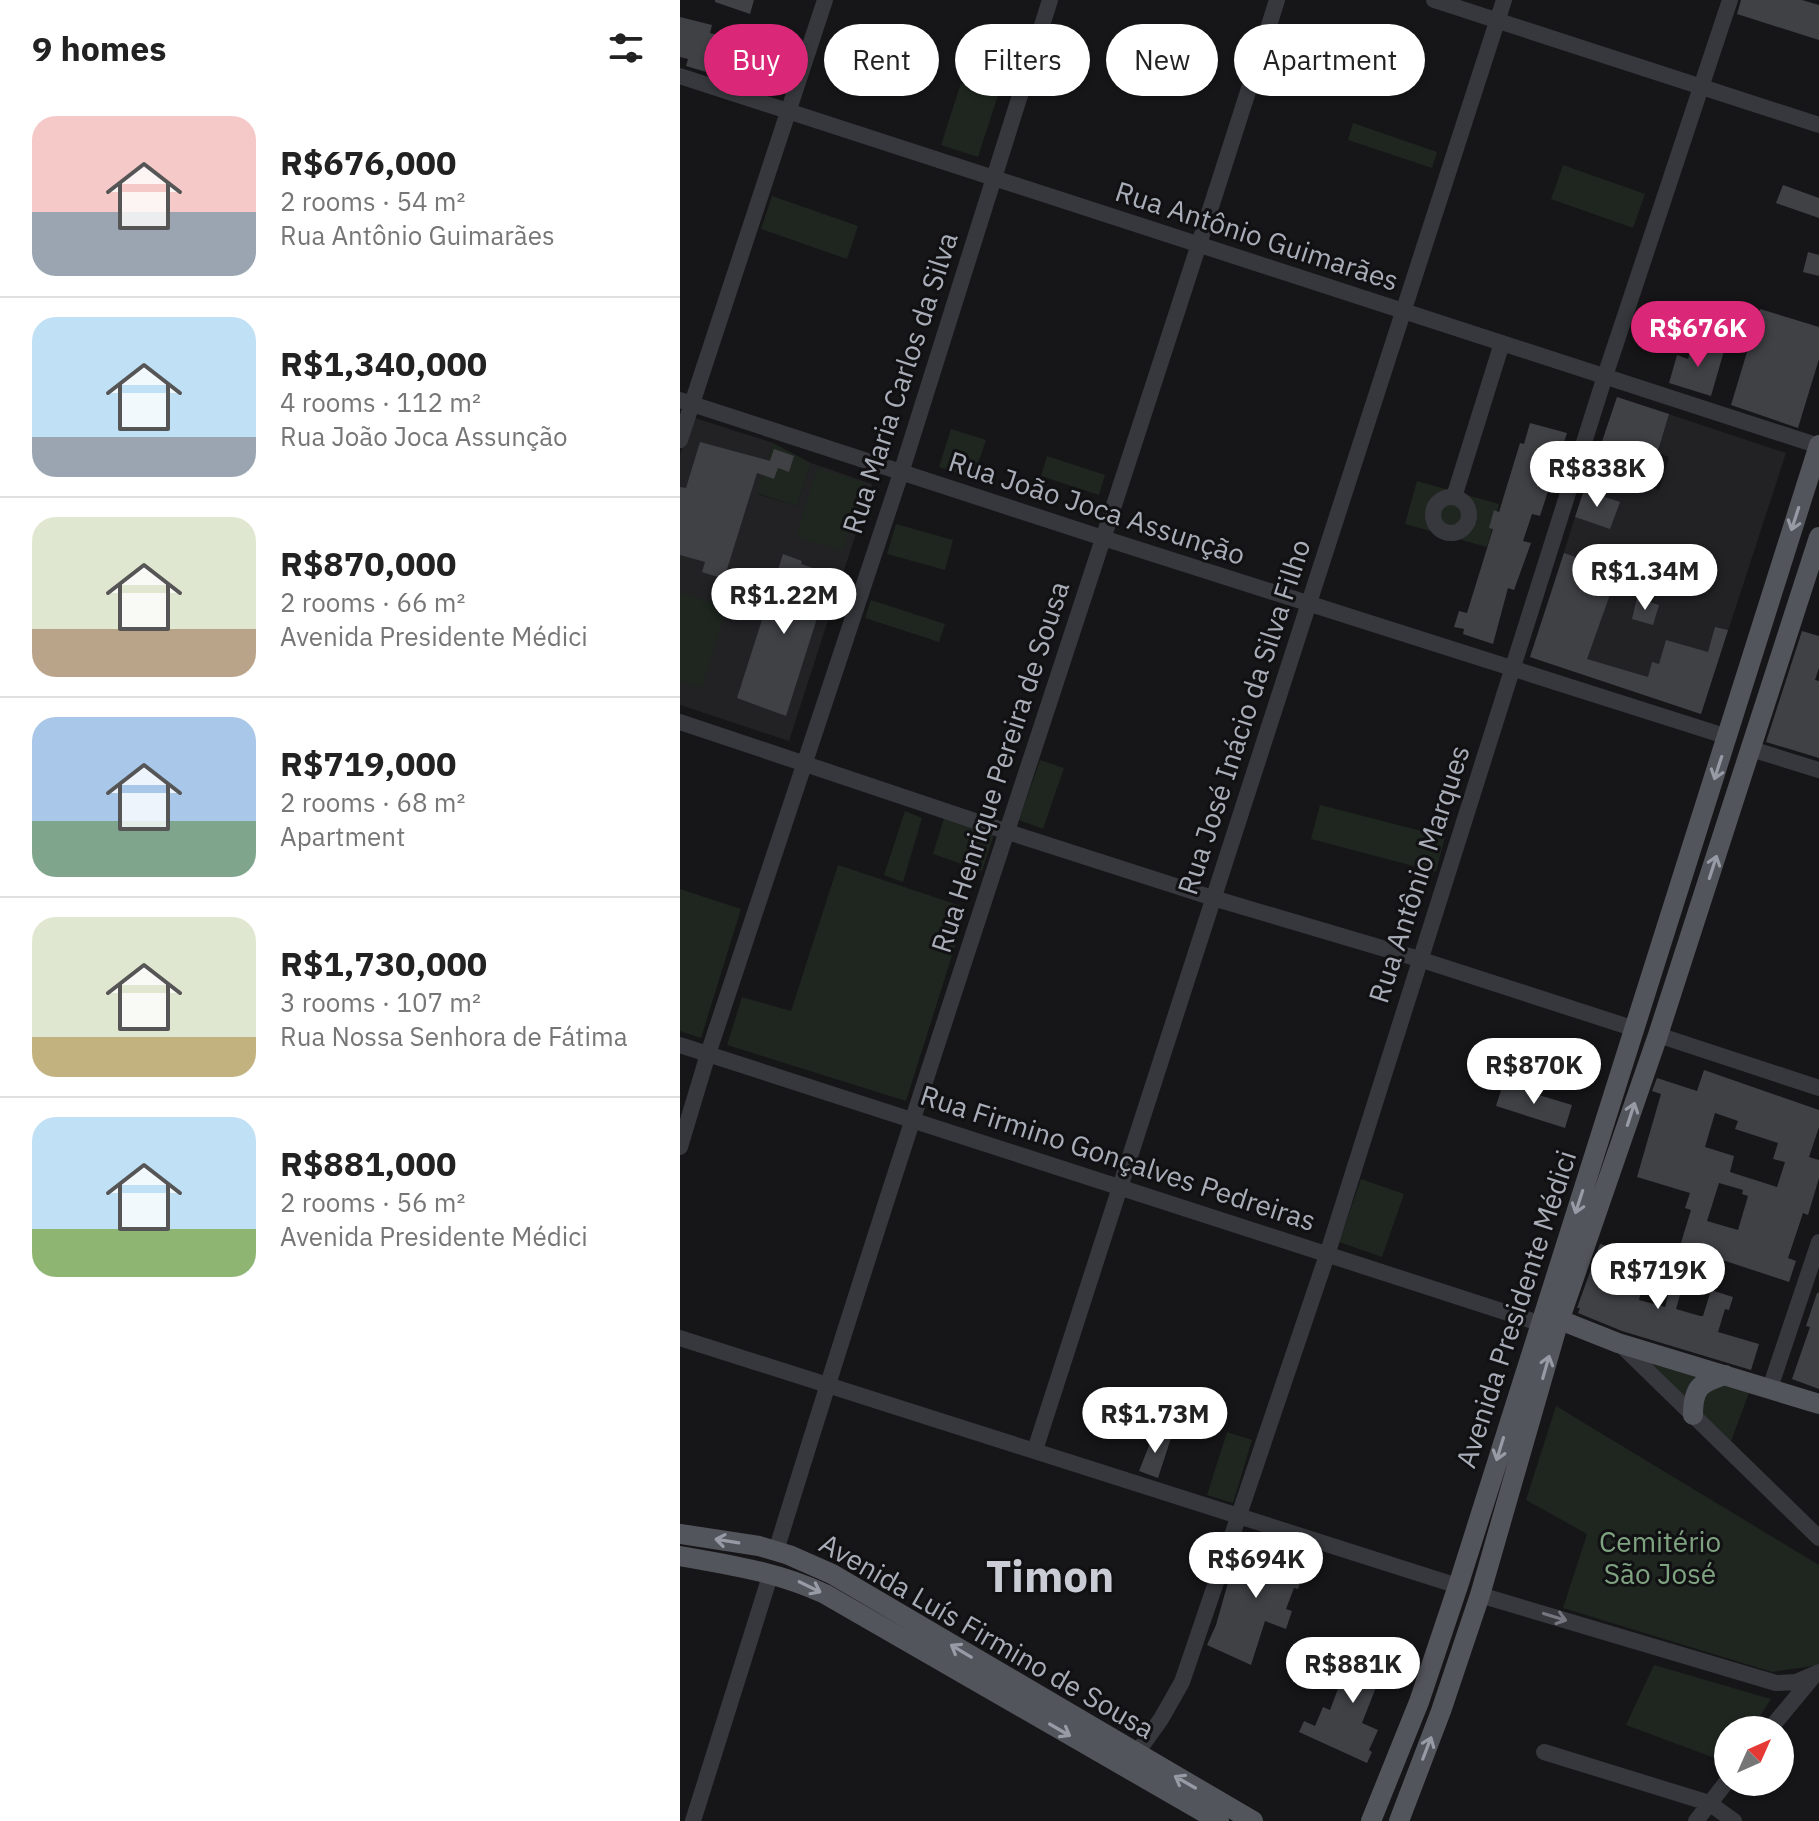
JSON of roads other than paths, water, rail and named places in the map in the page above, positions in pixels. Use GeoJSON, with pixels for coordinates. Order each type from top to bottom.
{"type":"FeatureCollection","features":[{"type":"Feature","properties":{"kind":"main road","name":"Avenida Presidente Médici"},"geometry":{"type":"LineString","coordinates":[[1371,1821],[1419,1702],[1458,1586],[1819,445]]}},
{"type":"Feature","properties":{"kind":"main road","name":"Avenida Presidente Médici"},"geometry":{"type":"LineString","coordinates":[[1399,1821],[1441,1711],[1480,1595],[1560,1320],[1658,1035],[1819,537]]}},
{"type":"Feature","properties":{"kind":"main road"},"geometry":{"type":"LineString","coordinates":[[1761,623],[1790,632]]}},
{"type":"Feature","properties":{"kind":"main road"},"geometry":{"type":"LineString","coordinates":[[1589,1173],[1609,1180]]}},
{"type":"Feature","properties":{"kind":"main road"},"geometry":{"type":"LineString","coordinates":[[1560,1320],[1618,1343],[1819,1404]]}},
{"type":"Feature","properties":{"kind":"main road"},"geometry":{"type":"LineString","coordinates":[[1693,1415],[1694,1395],[1699,1386],[1725,1375]]}},
{"type":"Feature","properties":{"kind":"main road"},"geometry":{"type":"LineString","coordinates":[[1482,1507],[1505,1514]]}},
{"type":"Feature","properties":{"kind":"main road","name":"Avenida Luís Firmino de Sousa"},"geometry":{"type":"LineString","coordinates":[[680,1534],[776,1551],[832,1574],[903,1628]]}},
{"type":"Feature","properties":{"kind":"main road","name":"Avenida Luís Firmino de Sousa"},"geometry":{"type":"LineString","coordinates":[[680,1556],[794,1579],[903,1628],[1038,1707],[1219,1821]]}},
{"type":"Feature","properties":{"kind":"main road"},"geometry":{"type":"LineString","coordinates":[[1419,1702],[1441,1711]]}},
{"type":"Feature","properties":{"kind":"main road","name":"Avenida Luís Firmino de Sousa"},"geometry":{"type":"LineString","coordinates":[[1038,1707],[1136,1754],[1253,1821]]}},
{"type":"Feature","properties":{"kind":"street"},"geometry":{"type":"LineString","coordinates":[[680,440],[686,402],[825,0]]}},
{"type":"Feature","properties":{"kind":"street","name":"Rua Maria Carlos da Silva"},"geometry":{"type":"LineString","coordinates":[[680,1147],[901,473],[1050,0]]}},
{"type":"Feature","properties":{"kind":"street","name":"Rua Henrique Pereira de Sousa"},"geometry":{"type":"LineString","coordinates":[[776,1551],[1005,831],[1277,0]]}},
{"type":"Feature","properties":{"kind":"street"},"geometry":{"type":"LineString","coordinates":[[1434,0],[1819,125]]}},
{"type":"Feature","properties":{"kind":"street","name":"Rua José Inácio da Silva Filho"},"geometry":{"type":"LineString","coordinates":[[1035,1450],[1504,0]]}},
{"type":"Feature","properties":{"kind":"street","name":"Rua Antônio Marques"},"geometry":{"type":"LineString","coordinates":[[1136,1754],[1182,1682],[1239,1515],[1327,1255],[1605,376],[1730,0]]}},
{"type":"Feature","properties":{"kind":"street","name":"Rua Antônio Guimarães"},"geometry":{"type":"LineString","coordinates":[[680,76],[1819,445]]}},
{"type":"Feature","properties":{"kind":"street"},"geometry":{"type":"LineString","coordinates":[[1454,497],[1502,343]]}},
{"type":"Feature","properties":{"kind":"street","name":"Rua João Joca Assunção"},"geometry":{"type":"LineString","coordinates":[[686,402],[1728,737]]}},
{"type":"Feature","properties":{"kind":"street"},"geometry":{"type":"LineString","coordinates":[[680,722],[1213,898],[1419,959],[1635,1029]]}},
{"type":"Feature","properties":{"kind":"street"},"geometry":{"type":"LineString","coordinates":[[1751,749],[1819,770]]}},
{"type":"Feature","properties":{"kind":"street"},"geometry":{"type":"LineString","coordinates":[[1658,1035],[1819,1088]]}},
{"type":"Feature","properties":{"kind":"street","name":"Rua Firmino Gonçalves Pedreiras"},"geometry":{"type":"LineString","coordinates":[[680,1045],[1539,1323]]}},
{"type":"Feature","properties":{"kind":"street"},"geometry":{"type":"LineString","coordinates":[[1770,1388],[1819,1242]]}},
{"type":"Feature","properties":{"kind":"street"},"geometry":{"type":"LineString","coordinates":[[680,1338],[1458,1586]]}},
{"type":"Feature","properties":{"kind":"street"},"geometry":{"type":"LineString","coordinates":[[1618,1343],[1819,1538]]}},
{"type":"Feature","properties":{"kind":"street"},"geometry":{"type":"LineString","coordinates":[[680,1818],[692,1821],[771,1573]]}},
{"type":"Feature","properties":{"kind":"street"},"geometry":{"type":"LineString","coordinates":[[1480,1595],[1776,1683],[1796,1682],[1818,1673]]}},
{"type":"Feature","properties":{"kind":"street"},"geometry":{"type":"LineString","coordinates":[[1781,1716],[1818,1673]]}},
{"type":"Feature","properties":{"kind":"street"},"geometry":{"type":"LineString","coordinates":[[1544,1752],[1709,1803],[1734,1821]]}},
{"type":"Feature","properties":{"kind":"street"},"geometry":{"type":"LineString","coordinates":[[1696,1821],[1715,1796]]}},
{"type":"Feature","properties":{"kind":"district","name":"Timon"},"geometry":{"type":"Point","coordinates":[1050,1577]}},
{"type":"Feature","properties":{"kind":"park label","name":"Cemitério São José"},"geometry":{"type":"Point","coordinates":[1660,1558]}}]}
